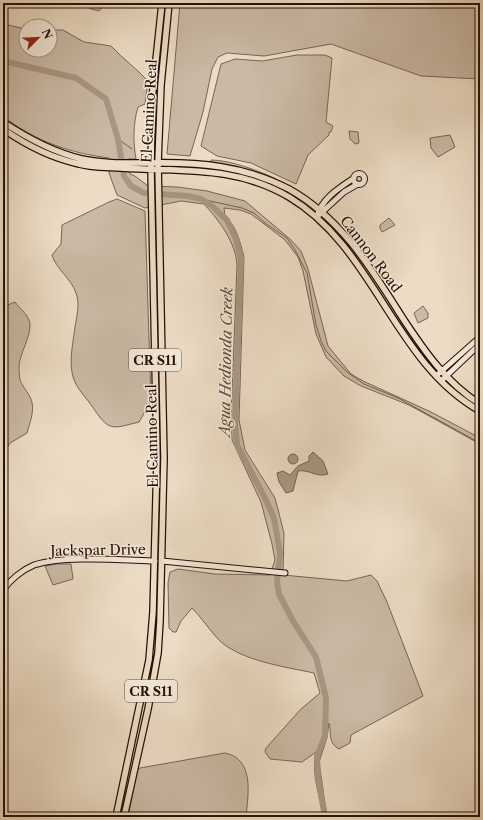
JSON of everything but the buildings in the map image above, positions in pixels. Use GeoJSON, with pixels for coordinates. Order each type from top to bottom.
{"type":"FeatureCollection","features":[{"type":"Feature","properties":{"kind":"main road","name":"El Camino Real"},"geometry":{"type":"LineString","coordinates":[[116,817],[150,652],[155,561],[157,458],[151,203],[152,98],[162,3]]}},
{"type":"Feature","properties":{"kind":"main road","name":"El Camino Real"},"geometry":{"type":"LineString","coordinates":[[124,817],[148,709],[158,653],[164,458],[158,163],[161,85],[169,3]]}},
{"type":"Feature","properties":{"kind":"main road","name":"Cannon Road"},"geometry":{"type":"LineString","coordinates":[[3,122],[32,140],[54,150],[109,165]]}},
{"type":"Feature","properties":{"kind":"main road","name":"Cannon Road"},"geometry":{"type":"LineString","coordinates":[[3,129],[30,146],[52,156],[79,164],[129,166],[151,170],[197,170],[238,176],[270,187],[289,197],[317,217],[351,253],[411,343],[436,376],[480,411]]}},
{"type":"Feature","properties":{"kind":"main road","name":"Cannon Road"},"geometry":{"type":"LineString","coordinates":[[129,166],[151,162],[211,164],[248,172],[289,189],[321,211],[335,223],[356,248],[426,353],[446,376],[480,404]]}},
{"type":"Feature","properties":{"kind":"street"},"geometry":{"type":"LineString","coordinates":[[317,217],[330,196],[354,178],[358,173],[364,176],[363,182],[340,195],[321,211]]}},
{"type":"Feature","properties":{"kind":"street"},"geometry":{"type":"LineString","coordinates":[[354,178],[358,184]]}},
{"type":"Feature","properties":{"kind":"street"},"geometry":{"type":"LineString","coordinates":[[436,376],[480,337]]}},
{"type":"Feature","properties":{"kind":"street"},"geometry":{"type":"LineString","coordinates":[[441,381],[480,344]]}},
{"type":"Feature","properties":{"kind":"street","name":"Jackspar Drive"},"geometry":{"type":"LineString","coordinates":[[3,590],[22,572],[32,566],[51,561],[155,561]]}},
{"type":"Feature","properties":{"kind":"street"},"geometry":{"type":"LineString","coordinates":[[162,561],[285,573]]}},
{"type":"Feature","properties":{"kind":"shaded area"},"geometry":{"type":"Polygon","coordinates":[[[82,3],[105,3],[105,5],[99,11],[91,9],[82,3]]]}},
{"type":"Feature","properties":{"kind":"shaded area"},"geometry":{"type":"Polygon","coordinates":[[[180,3],[480,3],[480,79],[421,76],[331,44],[264,56],[227,53],[218,57],[212,69],[203,112],[190,156],[167,154],[180,3]]]}},
{"type":"Feature","properties":{"kind":"shaded area"},"geometry":{"type":"Polygon","coordinates":[[[3,24],[18,27],[18,58],[58,58],[58,30],[63,30],[84,42],[111,46],[148,81],[145,104],[138,107],[136,113],[134,146],[136,159],[128,159],[130,174],[148,186],[177,187],[207,191],[245,201],[290,239],[301,251],[308,269],[328,346],[351,374],[431,412],[480,438],[480,444],[409,405],[361,386],[344,376],[326,357],[316,334],[303,271],[298,257],[285,240],[251,214],[240,210],[224,208],[225,216],[238,235],[244,257],[239,420],[245,450],[275,498],[284,533],[283,575],[347,581],[371,575],[377,581],[387,602],[423,696],[351,735],[350,743],[339,749],[331,740],[329,723],[327,738],[319,762],[327,817],[323,817],[316,785],[316,752],[302,762],[270,759],[265,752],[266,748],[301,709],[320,693],[314,673],[278,666],[240,654],[220,641],[192,608],[181,621],[176,632],[173,632],[169,628],[168,583],[170,572],[178,569],[215,574],[270,575],[275,560],[261,502],[232,440],[231,420],[237,265],[234,248],[226,232],[204,204],[181,201],[145,208],[117,195],[109,173],[109,158],[80,153],[40,139],[15,125],[3,116],[3,24]]]}},
{"type":"Feature","properties":{"kind":"shaded area"},"geometry":{"type":"Polygon","coordinates":[[[297,55],[325,55],[332,58],[326,122],[333,126],[331,132],[329,132],[329,135],[308,155],[296,184],[251,163],[217,156],[201,146],[221,64],[235,59],[262,61],[297,55]]]}},
{"type":"Feature","properties":{"kind":"shaded area"},"geometry":{"type":"Polygon","coordinates":[[[349,131],[358,132],[359,143],[355,144],[350,139],[349,131]]]}},
{"type":"Feature","properties":{"kind":"shaded area"},"geometry":{"type":"Polygon","coordinates":[[[450,135],[455,147],[438,157],[431,148],[430,138],[450,135]]]}},
{"type":"Feature","properties":{"kind":"shaded area"},"geometry":{"type":"Polygon","coordinates":[[[211,160],[219,160],[245,166],[276,179],[246,169],[211,162],[211,160]]]}},
{"type":"Feature","properties":{"kind":"shaded area"},"geometry":{"type":"Polygon","coordinates":[[[117,199],[145,211],[151,401],[139,422],[116,427],[107,424],[103,420],[79,390],[73,378],[71,356],[78,301],[74,288],[57,265],[52,255],[61,244],[62,225],[117,199]]]}},
{"type":"Feature","properties":{"kind":"shaded area"},"geometry":{"type":"Polygon","coordinates":[[[389,218],[395,225],[382,232],[380,225],[389,218]]]}},
{"type":"Feature","properties":{"kind":"shaded area"},"geometry":{"type":"Polygon","coordinates":[[[15,302],[26,315],[30,324],[29,334],[20,361],[19,372],[22,383],[32,401],[32,410],[27,433],[10,443],[3,454],[3,307],[15,302]]]}},
{"type":"Feature","properties":{"kind":"shaded area"},"geometry":{"type":"Polygon","coordinates":[[[423,306],[428,313],[428,318],[418,323],[414,313],[423,306]]]}},
{"type":"Feature","properties":{"kind":"shaded area"},"geometry":{"type":"Polygon","coordinates":[[[313,452],[323,461],[328,474],[320,475],[306,471],[298,471],[293,491],[286,493],[279,482],[277,473],[283,471],[290,475],[298,466],[309,461],[309,456],[313,452]]]}},
{"type":"Feature","properties":{"kind":"shaded area"},"geometry":{"type":"Polygon","coordinates":[[[293,454],[298,459],[293,464],[288,459],[293,454]]]}},
{"type":"Feature","properties":{"kind":"shaded area"},"geometry":{"type":"Polygon","coordinates":[[[71,564],[73,579],[53,585],[45,566],[71,564]]]}},
{"type":"Feature","properties":{"kind":"shaded area"},"geometry":{"type":"Polygon","coordinates":[[[225,753],[235,757],[241,762],[248,779],[246,817],[128,817],[137,770],[140,768],[225,753]]]}},
{"type":"Feature","properties":{"kind":"waterway","name":"Agua Hedionda Creek"},"geometry":{"type":"LineString","coordinates":[[3,61],[76,78],[106,99],[118,139],[124,176],[131,186],[144,193],[188,196],[201,199],[211,205],[227,220],[236,239],[241,259],[235,423],[237,445],[274,518],[280,553],[277,582],[279,594],[293,621],[316,657],[326,698],[325,736],[317,756],[318,777],[325,817]]}},
{"type":"Feature","properties":{"kind":"waterway"},"geometry":{"type":"LineString","coordinates":[[118,139],[132,149]]}},
{"type":"Feature","properties":{"kind":"waterway"},"geometry":{"type":"LineString","coordinates":[[201,199],[242,208],[254,213],[265,223],[287,238],[307,273],[316,325],[321,341],[326,351],[347,372],[364,384],[398,398],[480,443]]}}]}
